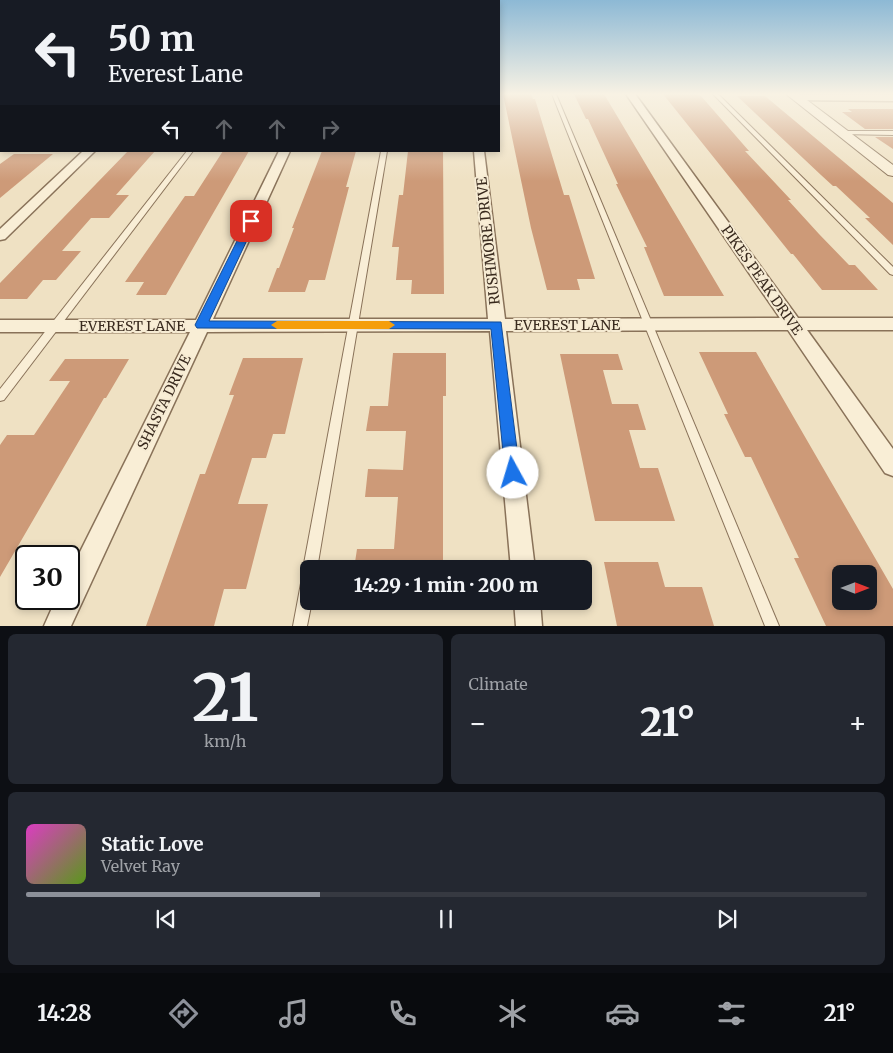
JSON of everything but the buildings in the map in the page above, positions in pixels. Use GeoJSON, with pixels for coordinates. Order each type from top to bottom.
{"type":"FeatureCollection","features":[{"type":"Feature","properties":{"kind":"street","name":"PIKES PEAK DRIVE"},"geometry":{"type":"LineString","coordinates":[[652,123],[893,466]]}},
{"type":"Feature","properties":{"kind":"street"},"geometry":{"type":"LineString","coordinates":[[830,123],[893,172]]}},
{"type":"Feature","properties":{"kind":"street"},"geometry":{"type":"LineString","coordinates":[[0,236],[89,152]]}},
{"type":"Feature","properties":{"kind":"street","name":"SHASTA DRIVE"},"geometry":{"type":"LineString","coordinates":[[57,626],[285,152]]}},
{"type":"Feature","properties":{"kind":"street","name":"RUSHMORE DRIVE"},"geometry":{"type":"LineString","coordinates":[[479,152],[522,560]]}},
{"type":"Feature","properties":{"kind":"street","name":"EVEREST LANE"},"geometry":{"type":"LineString","coordinates":[[0,326],[893,324]]}},
{"type":"Feature","properties":{"kind":"street"},"geometry":{"type":"LineString","coordinates":[[528,610],[529,626]]}},
{"type":"Feature","properties":{"kind":"lane"},"geometry":{"type":"LineString","coordinates":[[566,123],[772,626]]}},
{"type":"Feature","properties":{"kind":"lane"},"geometry":{"type":"LineString","coordinates":[[744,123],[893,272]]}},
{"type":"Feature","properties":{"kind":"lane"},"geometry":{"type":"LineString","coordinates":[[842,133],[893,133]]}},
{"type":"Feature","properties":{"kind":"lane"},"geometry":{"type":"LineString","coordinates":[[0,397],[189,152]]}},
{"type":"Feature","properties":{"kind":"lane"},"geometry":{"type":"LineString","coordinates":[[312,560],[384,152]]}},
{"type":"Feature","properties":{"kind":"lane"},"geometry":{"type":"LineString","coordinates":[[300,626],[303,610]]}},
{"type":"Feature","properties":{"kind":"slow traffic"},"geometry":{"type":"LineString","coordinates":[[277,325],[389,325]]}},
{"type":"Feature","properties":{"kind":"route"},"geometry":{"type":"LineString","coordinates":[[251,221],[201,325],[497,325],[513,473]]}}]}
